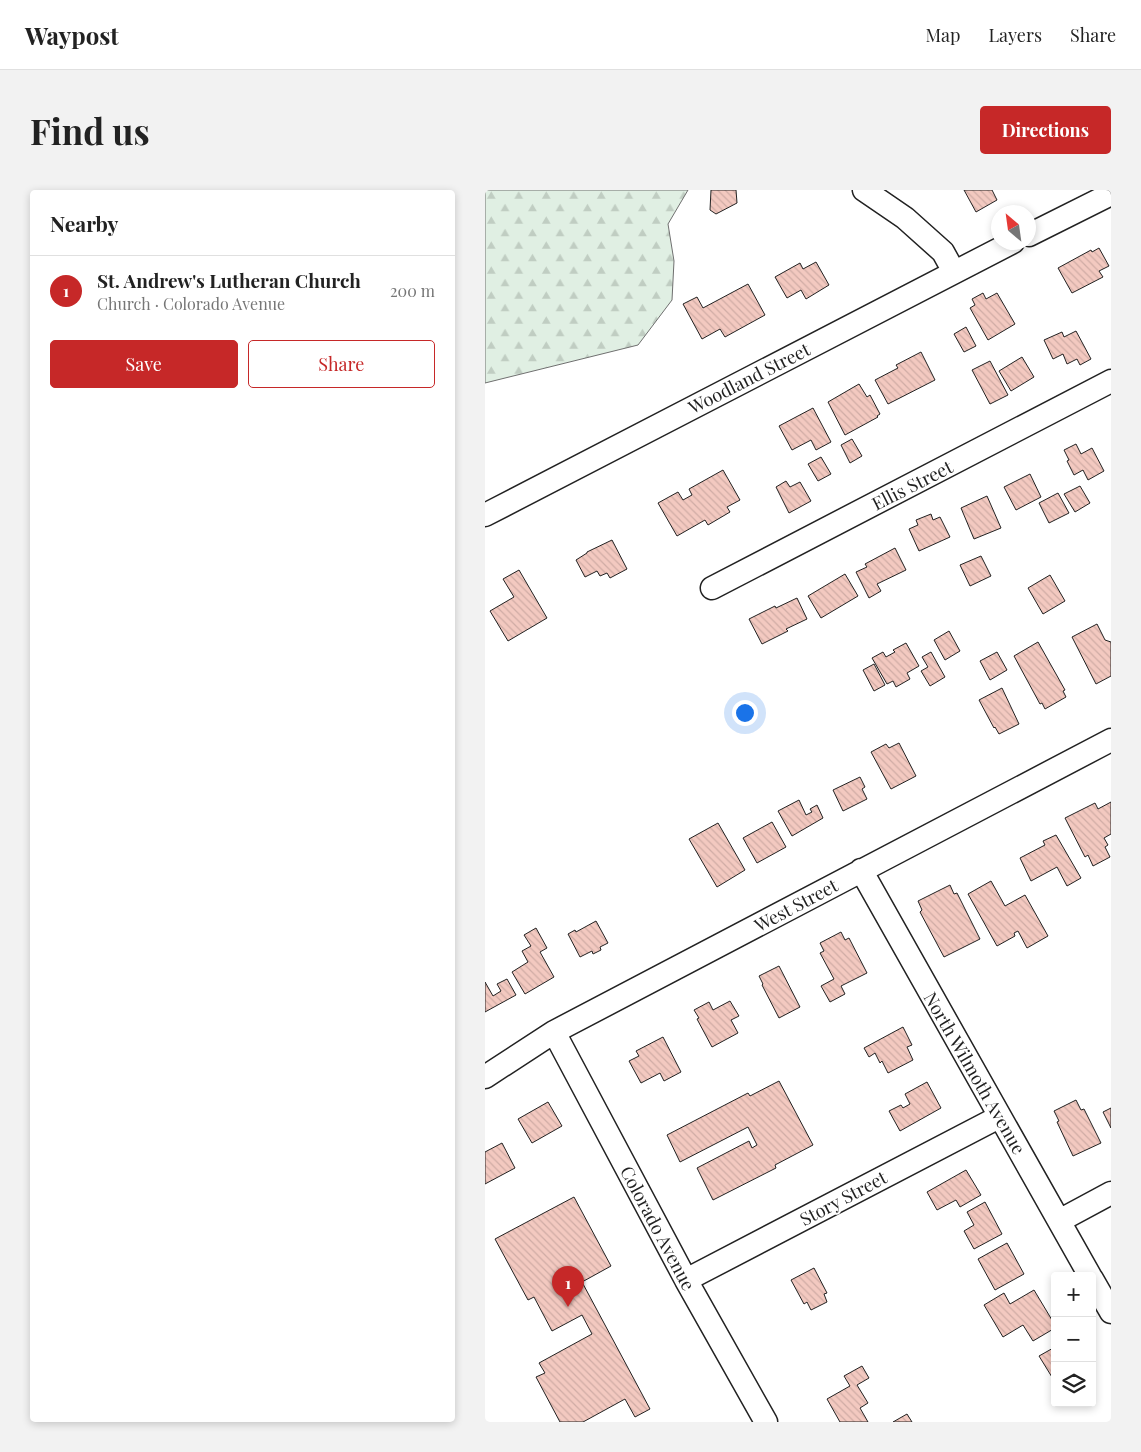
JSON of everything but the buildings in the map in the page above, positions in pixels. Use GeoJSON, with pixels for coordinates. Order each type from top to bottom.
{"type":"FeatureCollection","features":[{"type":"Feature","properties":{"kind":"street"},"geometry":{"type":"LineString","coordinates":[[865,190],[905,218],[943,252],[954,272]]}},
{"type":"Feature","properties":{"kind":"street"},"geometry":{"type":"LineString","coordinates":[[1036,232],[1111,194]]}},
{"type":"Feature","properties":{"kind":"street","name":"Woodland Street"},"geometry":{"type":"LineString","coordinates":[[485,516],[997,250]]}},
{"type":"Feature","properties":{"kind":"street","name":"Ellis Street"},"geometry":{"type":"LineString","coordinates":[[712,588],[1111,382]]}},
{"type":"Feature","properties":{"kind":"street","name":"West Street"},"geometry":{"type":"LineString","coordinates":[[485,1077],[554,1032],[1111,740]]}},
{"type":"Feature","properties":{"kind":"street","name":"North Wilmoth Avenue"},"geometry":{"type":"LineString","coordinates":[[861,870],[1088,1272]]}},
{"type":"Feature","properties":{"kind":"street","name":"Colorado Avenue"},"geometry":{"type":"LineString","coordinates":[[554,1032],[686,1280],[767,1422]]}},
{"type":"Feature","properties":{"kind":"street","name":"Story Street"},"geometry":{"type":"LineString","coordinates":[[686,1280],[999,1116]]}},
{"type":"Feature","properties":{"kind":"street"},"geometry":{"type":"LineString","coordinates":[[1059,1220],[1111,1193]]}},
{"type":"Feature","properties":{"kind":"street"},"geometry":{"type":"LineString","coordinates":[[1096,1286],[1111,1312]]}},
{"type":"Feature","properties":{"kind":"green space"},"geometry":{"type":"Polygon","coordinates":[[[485,190],[688,190],[668,224],[674,261],[672,300],[638,345],[485,383],[485,190]]]}},
{"type":"Feature","properties":{"kind":"place","name":"St. Andrew's Lutheran Church"},"geometry":{"type":"Point","coordinates":[568,1307]}}]}
